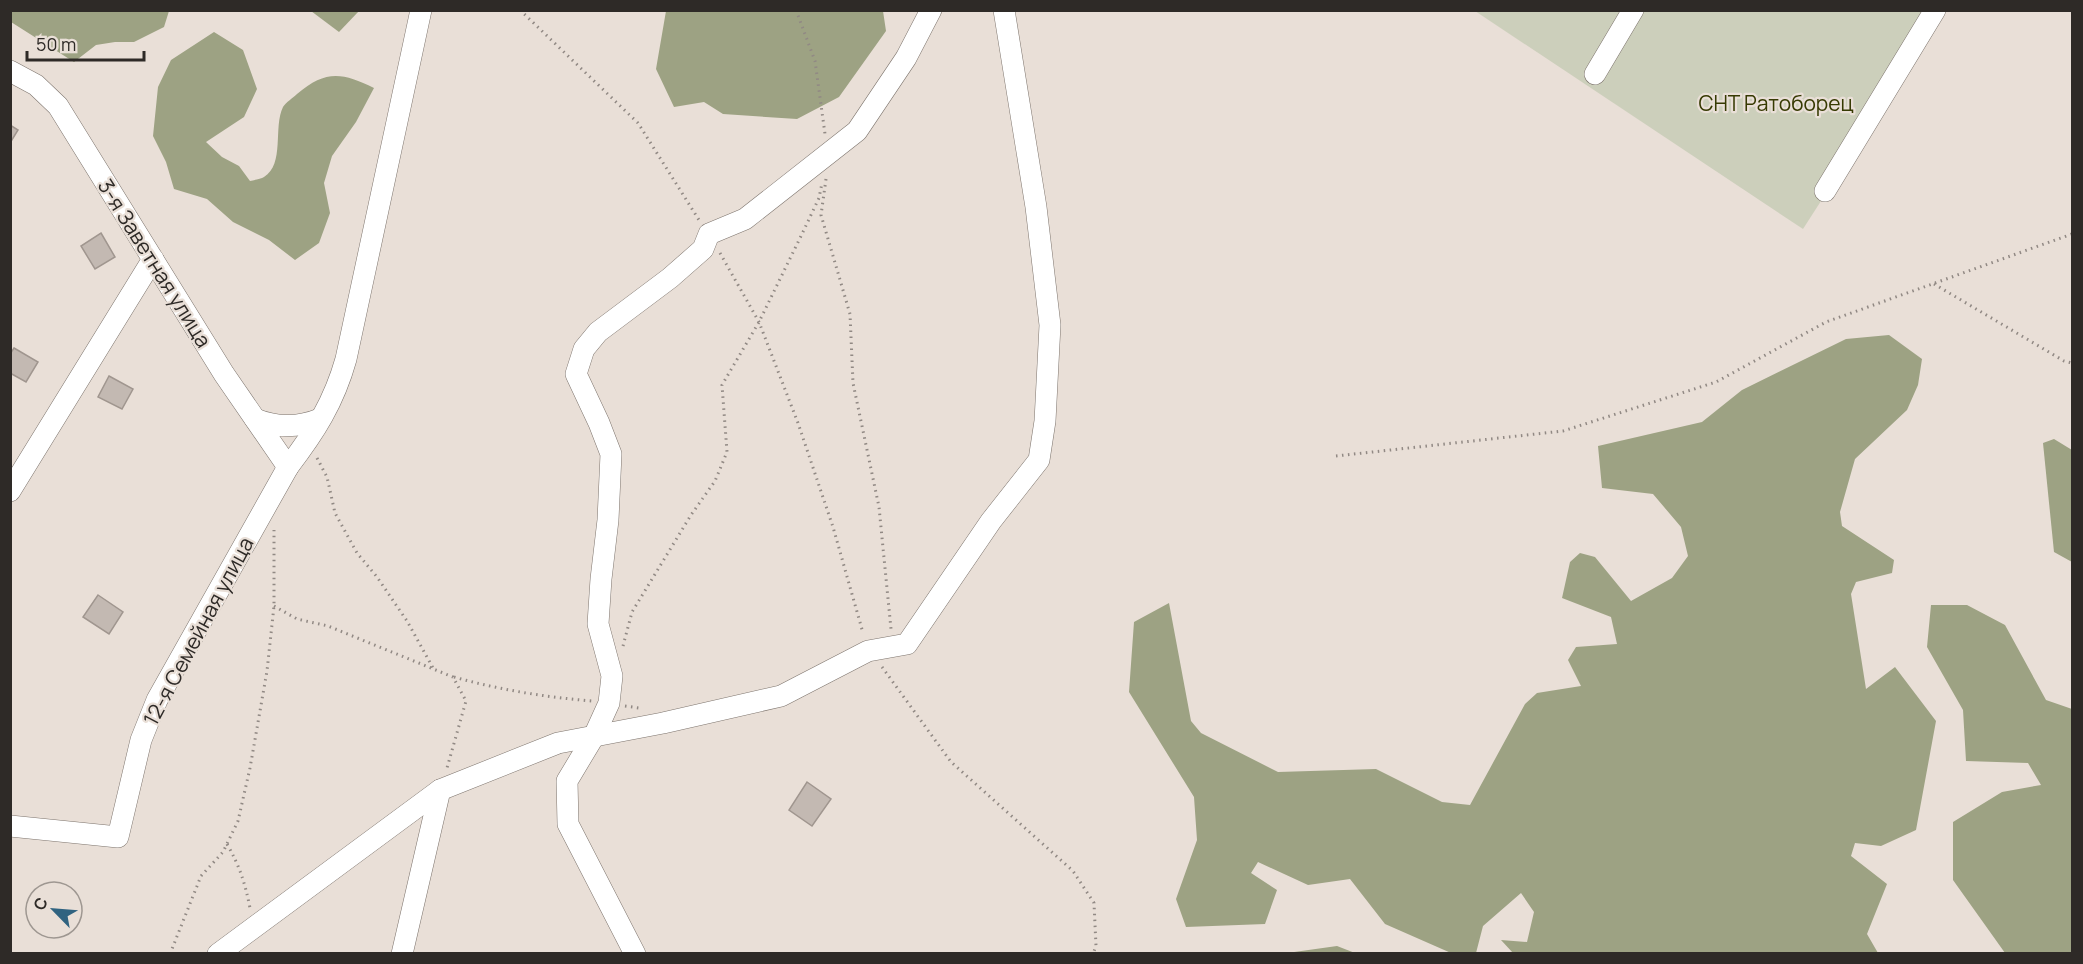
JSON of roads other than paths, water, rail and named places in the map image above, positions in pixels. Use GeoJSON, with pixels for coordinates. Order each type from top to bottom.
{"type":"FeatureCollection","features":[{"type":"Feature","properties":{"kind":"street"},"geometry":{"type":"LineString","coordinates":[[288,467],[309,440],[337,389],[346,359],[421,10]]}},
{"type":"Feature","properties":{"kind":"street"},"geometry":{"type":"LineString","coordinates":[[635,954],[568,824],[567,782],[594,736],[609,703],[612,676],[598,624],[608,520],[611,454],[576,374],[584,349],[598,332],[670,278],[703,249],[709,234],[745,219],[857,131],[906,58],[931,10]]}},
{"type":"Feature","properties":{"kind":"street"},"geometry":{"type":"LineString","coordinates":[[218,954],[440,790],[558,743],[663,723],[781,696],[868,651],[907,644],[991,520],[1039,460],[1045,421],[1050,325],[1036,207],[1004,10]]}},
{"type":"Feature","properties":{"kind":"street"},"geometry":{"type":"LineString","coordinates":[[1595,74],[1633,10]]}},
{"type":"Feature","properties":{"kind":"street"},"geometry":{"type":"LineString","coordinates":[[1825,191],[1935,10]]}},
{"type":"Feature","properties":{"kind":"street","name":"3-я Заветная улица"},"geometry":{"type":"LineString","coordinates":[[10,71],[36,85],[58,106],[224,374],[288,467]]}},
{"type":"Feature","properties":{"kind":"street"},"geometry":{"type":"LineString","coordinates":[[10,491],[153,259]]}},
{"type":"Feature","properties":{"kind":"street"},"geometry":{"type":"LineString","coordinates":[[255,419],[278,426],[308,424],[320,419]]}},
{"type":"Feature","properties":{"kind":"street","name":"12-я Семейная улица"},"geometry":{"type":"LineString","coordinates":[[10,826],[117,837],[141,740],[158,700],[288,467]]}},
{"type":"Feature","properties":{"kind":"street"},"geometry":{"type":"LineString","coordinates":[[402,954],[440,790]]}},
{"type":"Feature","properties":{"kind":"park label","name":"СНТ Ратоборец"},"geometry":{"type":"Point","coordinates":[1776,103]}}]}
